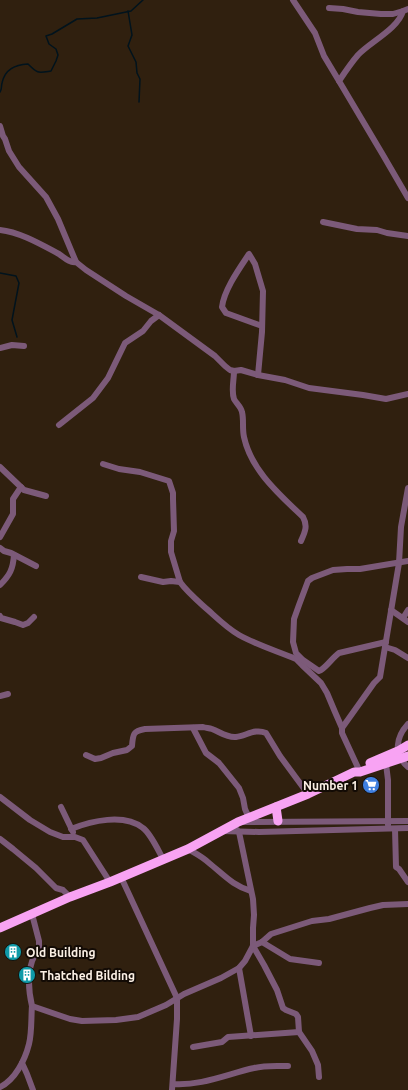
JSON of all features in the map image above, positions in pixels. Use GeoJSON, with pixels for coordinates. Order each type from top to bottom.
{"type":"FeatureCollection","features":[{"type":"Feature","properties":{"kind":"highway"},"geometry":{"type":"LineString","coordinates":[[357,770],[386,764],[403,755],[408,745]]}},
{"type":"Feature","properties":{"kind":"highway"},"geometry":{"type":"LineString","coordinates":[[0,928],[70,897],[121,878],[188,849],[220,831],[237,827],[249,818],[308,794],[357,770],[403,755]]}},
{"type":"Feature","properties":{"kind":"highway"},"geometry":{"type":"LineString","coordinates":[[276,807],[278,821]]}},
{"type":"Feature","properties":{"kind":"street"},"geometry":{"type":"LineString","coordinates":[[293,0],[315,33],[324,56],[408,198]]}},
{"type":"Feature","properties":{"kind":"street"},"geometry":{"type":"LineString","coordinates":[[329,8],[381,14],[392,14],[405,10]]}},
{"type":"Feature","properties":{"kind":"street"},"geometry":{"type":"LineString","coordinates":[[339,81],[358,54],[383,35],[401,17],[405,10]]}},
{"type":"Feature","properties":{"kind":"street"},"geometry":{"type":"LineString","coordinates":[[0,126],[7,147],[16,162],[27,177],[46,197],[58,219],[76,262],[126,296],[159,315],[216,356],[227,368],[234,371],[241,370],[285,380],[309,388],[363,394],[386,399],[408,394]]}},
{"type":"Feature","properties":{"kind":"street"},"geometry":{"type":"LineString","coordinates":[[323,222],[337,226],[377,230],[408,236]]}},
{"type":"Feature","properties":{"kind":"street"},"geometry":{"type":"LineString","coordinates":[[0,230],[7,231],[30,240],[70,262],[76,262]]}},
{"type":"Feature","properties":{"kind":"street"},"geometry":{"type":"LineString","coordinates":[[258,375],[262,326],[263,291],[255,264],[249,254],[226,293],[222,307],[226,313],[262,326]]}},
{"type":"Feature","properties":{"kind":"street"},"geometry":{"type":"LineString","coordinates":[[59,425],[93,398],[108,378],[125,343],[143,331],[151,321],[159,315]]}},
{"type":"Feature","properties":{"kind":"street"},"geometry":{"type":"LineString","coordinates":[[0,348],[12,345],[24,346]]}},
{"type":"Feature","properties":{"kind":"street"},"geometry":{"type":"LineString","coordinates":[[234,371],[233,394],[242,411],[244,438],[251,458],[275,491],[303,517],[306,523],[306,532],[301,541]]}},
{"type":"Feature","properties":{"kind":"street"},"geometry":{"type":"LineString","coordinates":[[103,464],[119,469],[140,472],[168,481],[174,499],[174,531],[171,541],[171,552],[180,582],[187,591],[232,631],[246,639],[296,659],[321,683],[327,693],[342,728],[342,733],[357,770]]}},
{"type":"Feature","properties":{"kind":"street"},"geometry":{"type":"LineString","coordinates":[[0,467],[21,488],[46,496]]}},
{"type":"Feature","properties":{"kind":"street"},"geometry":{"type":"LineString","coordinates":[[0,537],[13,514],[13,499],[21,488]]}},
{"type":"Feature","properties":{"kind":"street"},"geometry":{"type":"LineString","coordinates":[[342,728],[374,683],[380,677],[399,563],[401,527],[408,488]]}},
{"type":"Feature","properties":{"kind":"street"},"geometry":{"type":"LineString","coordinates":[[0,548],[36,566]]}},
{"type":"Feature","properties":{"kind":"street"},"geometry":{"type":"LineString","coordinates":[[0,585],[9,575],[13,566],[14,555]]}},
{"type":"Feature","properties":{"kind":"street"},"geometry":{"type":"LineString","coordinates":[[408,561],[360,570],[333,570],[312,578],[308,581],[298,605],[294,619],[293,634],[296,653],[318,671],[322,671],[333,657],[339,653],[386,644],[408,658]]}},
{"type":"Feature","properties":{"kind":"street"},"geometry":{"type":"LineString","coordinates":[[141,577],[163,582],[180,582]]}},
{"type":"Feature","properties":{"kind":"street"},"geometry":{"type":"LineString","coordinates":[[391,610],[405,620],[408,610]]}},
{"type":"Feature","properties":{"kind":"street"},"geometry":{"type":"LineString","coordinates":[[0,618],[23,625],[28,623],[34,617]]}},
{"type":"Feature","properties":{"kind":"street"},"geometry":{"type":"LineString","coordinates":[[0,696],[8,694]]}},
{"type":"Feature","properties":{"kind":"street"},"geometry":{"type":"LineString","coordinates":[[408,724],[399,737],[403,755],[408,767]]}},
{"type":"Feature","properties":{"kind":"street"},"geometry":{"type":"LineString","coordinates":[[86,755],[95,759],[127,750],[132,746],[133,735],[138,730],[157,728],[211,728],[229,737],[237,737],[258,731],[266,733],[280,756],[308,794]]}},
{"type":"Feature","properties":{"kind":"street"},"geometry":{"type":"LineString","coordinates":[[193,728],[206,753],[219,763],[239,788],[249,818]]}},
{"type":"Feature","properties":{"kind":"street"},"geometry":{"type":"LineString","coordinates":[[386,764],[388,774],[388,828]]}},
{"type":"Feature","properties":{"kind":"street"},"geometry":{"type":"LineString","coordinates":[[0,797],[43,829],[63,837],[79,838],[85,842],[110,882]]}},
{"type":"Feature","properties":{"kind":"street"},"geometry":{"type":"LineString","coordinates":[[61,807],[75,837]]}},
{"type":"Feature","properties":{"kind":"street"},"geometry":{"type":"LineString","coordinates":[[71,829],[85,824],[107,820],[127,820],[144,829],[149,834],[163,859]]}},
{"type":"Feature","properties":{"kind":"street"},"geometry":{"type":"LineString","coordinates":[[237,827],[278,821],[364,822],[408,820]]}},
{"type":"Feature","properties":{"kind":"street"},"geometry":{"type":"LineString","coordinates":[[364,822],[364,829]]}},
{"type":"Feature","properties":{"kind":"street"},"geometry":{"type":"LineString","coordinates":[[237,827],[364,829],[408,828]]}},
{"type":"Feature","properties":{"kind":"street"},"geometry":{"type":"LineString","coordinates":[[32,1006],[70,1019],[82,1021],[99,1022],[138,1017],[166,1005],[184,994],[221,978],[239,968],[245,961],[253,946],[253,899],[237,827]]}},
{"type":"Feature","properties":{"kind":"street"},"geometry":{"type":"LineString","coordinates":[[395,829],[396,867],[408,882]]}},
{"type":"Feature","properties":{"kind":"street"},"geometry":{"type":"LineString","coordinates":[[0,839],[36,868],[56,888],[63,890],[70,897]]}},
{"type":"Feature","properties":{"kind":"street"},"geometry":{"type":"LineString","coordinates":[[188,849],[208,862],[224,877],[242,888],[251,891]]}},
{"type":"Feature","properties":{"kind":"street"},"geometry":{"type":"LineString","coordinates":[[121,878],[177,998],[172,1087],[211,1079],[255,1067],[288,1066]]}},
{"type":"Feature","properties":{"kind":"street"},"geometry":{"type":"LineString","coordinates":[[253,946],[262,942],[272,934],[312,921],[329,919],[383,905],[408,904]]}},
{"type":"Feature","properties":{"kind":"street"},"geometry":{"type":"LineString","coordinates":[[0,1087],[6,1085],[22,1063],[29,1044],[32,1006],[28,982],[35,954],[39,950],[39,941],[32,914]]}},
{"type":"Feature","properties":{"kind":"street"},"geometry":{"type":"LineString","coordinates":[[262,942],[290,959],[319,963]]}},
{"type":"Feature","properties":{"kind":"street"},"geometry":{"type":"LineString","coordinates":[[253,946],[264,965],[283,1008],[296,1014],[298,1017],[299,1032],[312,1051],[318,1065],[319,1077]]}},
{"type":"Feature","properties":{"kind":"street"},"geometry":{"type":"LineString","coordinates":[[239,968],[251,1036]]}},
{"type":"Feature","properties":{"kind":"street"},"geometry":{"type":"LineString","coordinates":[[193,1047],[222,1042],[228,1037],[299,1032]]}},
{"type":"Feature","properties":{"kind":"street"},"geometry":{"type":"LineString","coordinates":[[22,1063],[33,1090]]}},
{"type":"Feature","properties":{"kind":"waterway"},"geometry":{"type":"LineString","coordinates":[[0,92],[3,78],[8,71],[19,65],[28,64],[38,72],[51,71],[58,55],[56,49],[49,44],[46,36],[77,19],[97,18],[131,11],[143,0]]}},
{"type":"Feature","properties":{"kind":"waterway"},"geometry":{"type":"LineString","coordinates":[[128,11],[132,35],[128,46],[136,62],[137,73],[140,79],[139,102]]}},
{"type":"Feature","properties":{"kind":"waterway"},"geometry":{"type":"LineString","coordinates":[[0,273],[16,276],[19,283],[12,320],[17,337]]}},
{"type":"Feature","properties":{"kind":"place","name":"Number 1"},"geometry":{"type":"Point","coordinates":[371,785]}},
{"type":"Feature","properties":{"kind":"place","name":"Old Building"},"geometry":{"type":"Point","coordinates":[13,952]}},
{"type":"Feature","properties":{"kind":"place","name":"Thatched Bilding"},"geometry":{"type":"Point","coordinates":[27,975]}}]}
